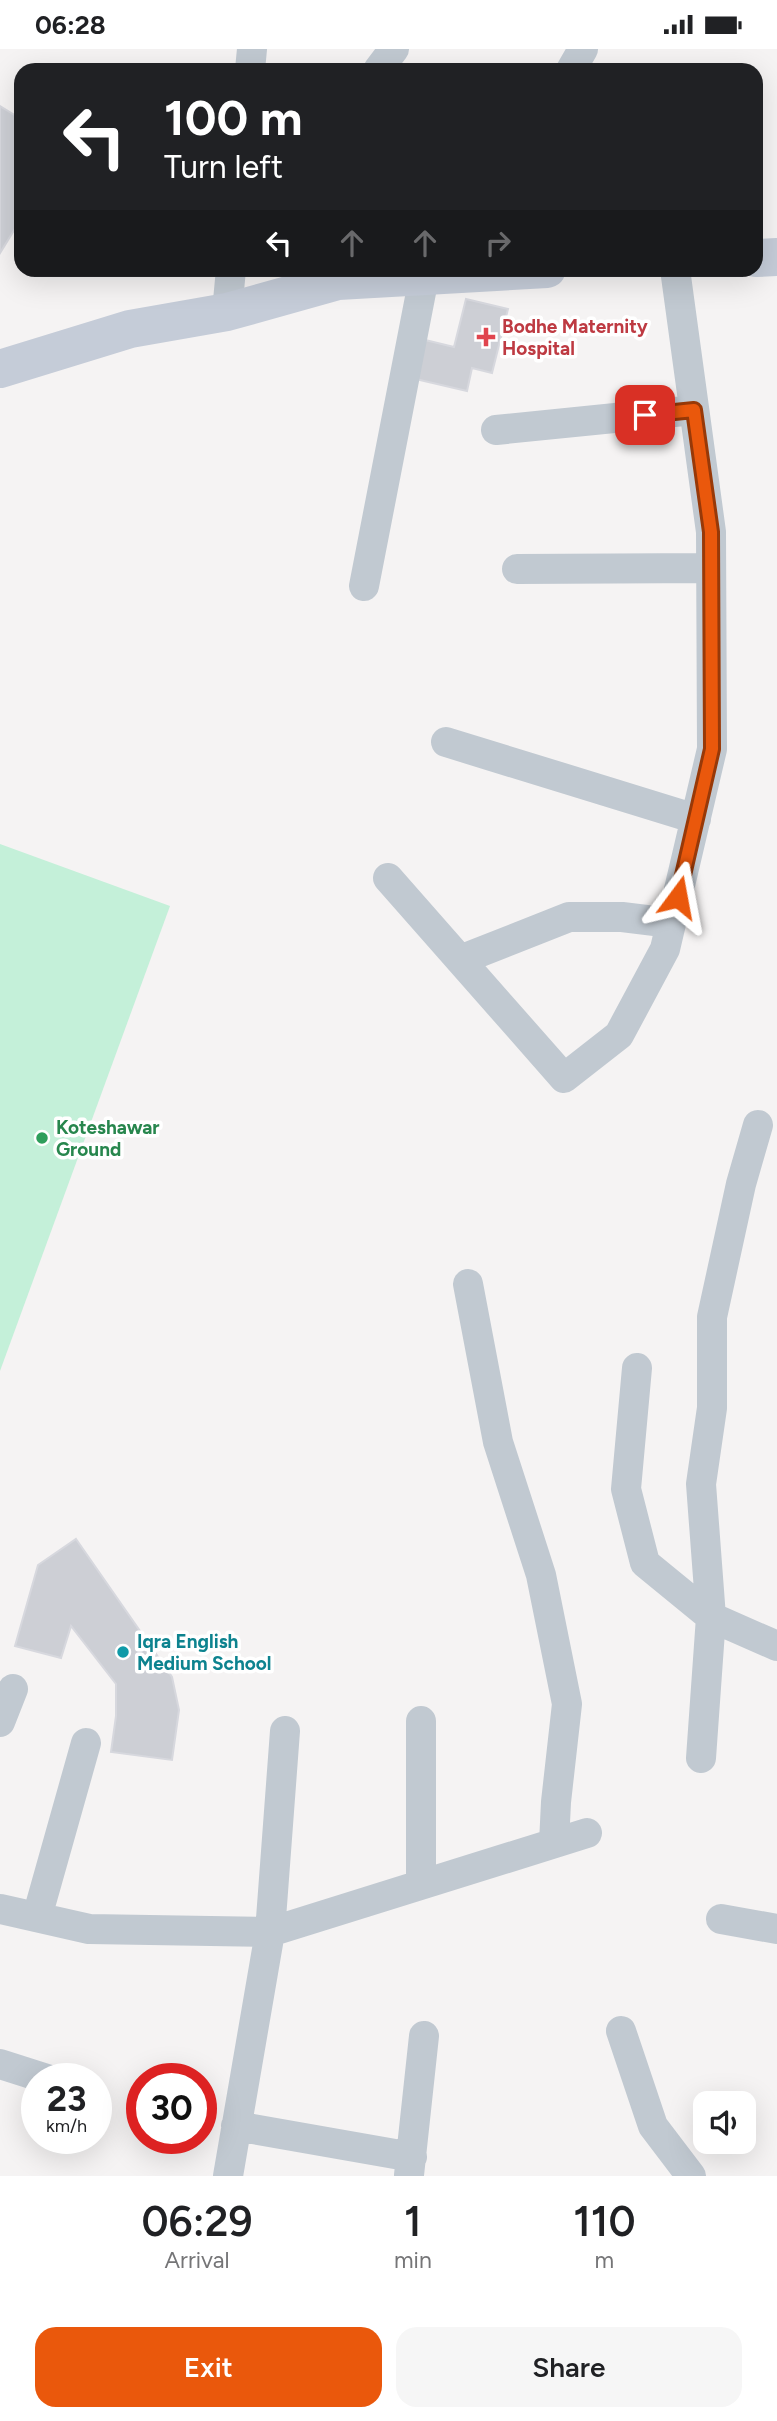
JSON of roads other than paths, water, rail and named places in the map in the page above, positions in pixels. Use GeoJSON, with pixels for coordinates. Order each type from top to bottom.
{"type":"FeatureCollection","features":[{"type":"Feature","properties":{"kind":"main road"},"geometry":{"type":"LineString","coordinates":[[0,369],[130,329],[227,312],[332,277]]}},
{"type":"Feature","properties":{"kind":"street"},"geometry":{"type":"LineString","coordinates":[[383,63],[394,49]]}},
{"type":"Feature","properties":{"kind":"street"},"geometry":{"type":"LineString","coordinates":[[227,312],[230,277]]}},
{"type":"Feature","properties":{"kind":"street"},"geometry":{"type":"LineString","coordinates":[[364,586],[424,277]]}},
{"type":"Feature","properties":{"kind":"street"},"geometry":{"type":"LineString","coordinates":[[388,878],[565,1078],[619,1035],[665,949],[712,749],[711,532],[676,277]]}},
{"type":"Feature","properties":{"kind":"street"},"geometry":{"type":"LineString","coordinates":[[496,430],[694,410]]}},
{"type":"Feature","properties":{"kind":"street"},"geometry":{"type":"LineString","coordinates":[[517,569],[711,568]]}},
{"type":"Feature","properties":{"kind":"street"},"geometry":{"type":"LineString","coordinates":[[446,741],[696,819]]}},
{"type":"Feature","properties":{"kind":"street"},"geometry":{"type":"LineString","coordinates":[[460,960],[569,917],[622,917],[671,923]]}},
{"type":"Feature","properties":{"kind":"street"},"geometry":{"type":"LineString","coordinates":[[701,1758],[712,1618],[701,1484],[712,1408],[712,1317],[741,1184],[758,1125]]}},
{"type":"Feature","properties":{"kind":"street"},"geometry":{"type":"LineString","coordinates":[[468,1284],[498,1442],[541,1575],[567,1704],[554,1843]]}},
{"type":"Feature","properties":{"kind":"street"},"geometry":{"type":"LineString","coordinates":[[637,1369],[626,1489],[645,1563],[712,1618],[777,1646]]}},
{"type":"Feature","properties":{"kind":"street"},"geometry":{"type":"LineString","coordinates":[[0,1722],[13,1689]]}},
{"type":"Feature","properties":{"kind":"street"},"geometry":{"type":"LineString","coordinates":[[421,1721],[421,1885]]}},
{"type":"Feature","properties":{"kind":"street"},"geometry":{"type":"LineString","coordinates":[[228,2176],[270,1932],[285,1731]]}},
{"type":"Feature","properties":{"kind":"street"},"geometry":{"type":"LineString","coordinates":[[37,1917],[86,1743]]}},
{"type":"Feature","properties":{"kind":"street"},"geometry":{"type":"LineString","coordinates":[[0,1909],[89,1929],[270,1932],[587,1833]]}},
{"type":"Feature","properties":{"kind":"street"},"geometry":{"type":"LineString","coordinates":[[722,1919],[777,1929]]}},
{"type":"Feature","properties":{"kind":"street"},"geometry":{"type":"LineString","coordinates":[[621,2031],[653,2126],[691,2176]]}},
{"type":"Feature","properties":{"kind":"street"},"geometry":{"type":"LineString","coordinates":[[236,2126],[411,2167],[424,2036]]}},
{"type":"Feature","properties":{"kind":"street"},"geometry":{"type":"LineString","coordinates":[[0,2064],[21,2071]]}},
{"type":"Feature","properties":{"kind":"place","name":"Bodhe Maternity Hospital"},"geometry":{"type":"Point","coordinates":[486,337]}},
{"type":"Feature","properties":{"kind":"place","name":"Koteshawar Ground"},"geometry":{"type":"Point","coordinates":[42,1138]}},
{"type":"Feature","properties":{"kind":"place","name":"Iqra English Medium School"},"geometry":{"type":"Point","coordinates":[123,1652]}}]}
